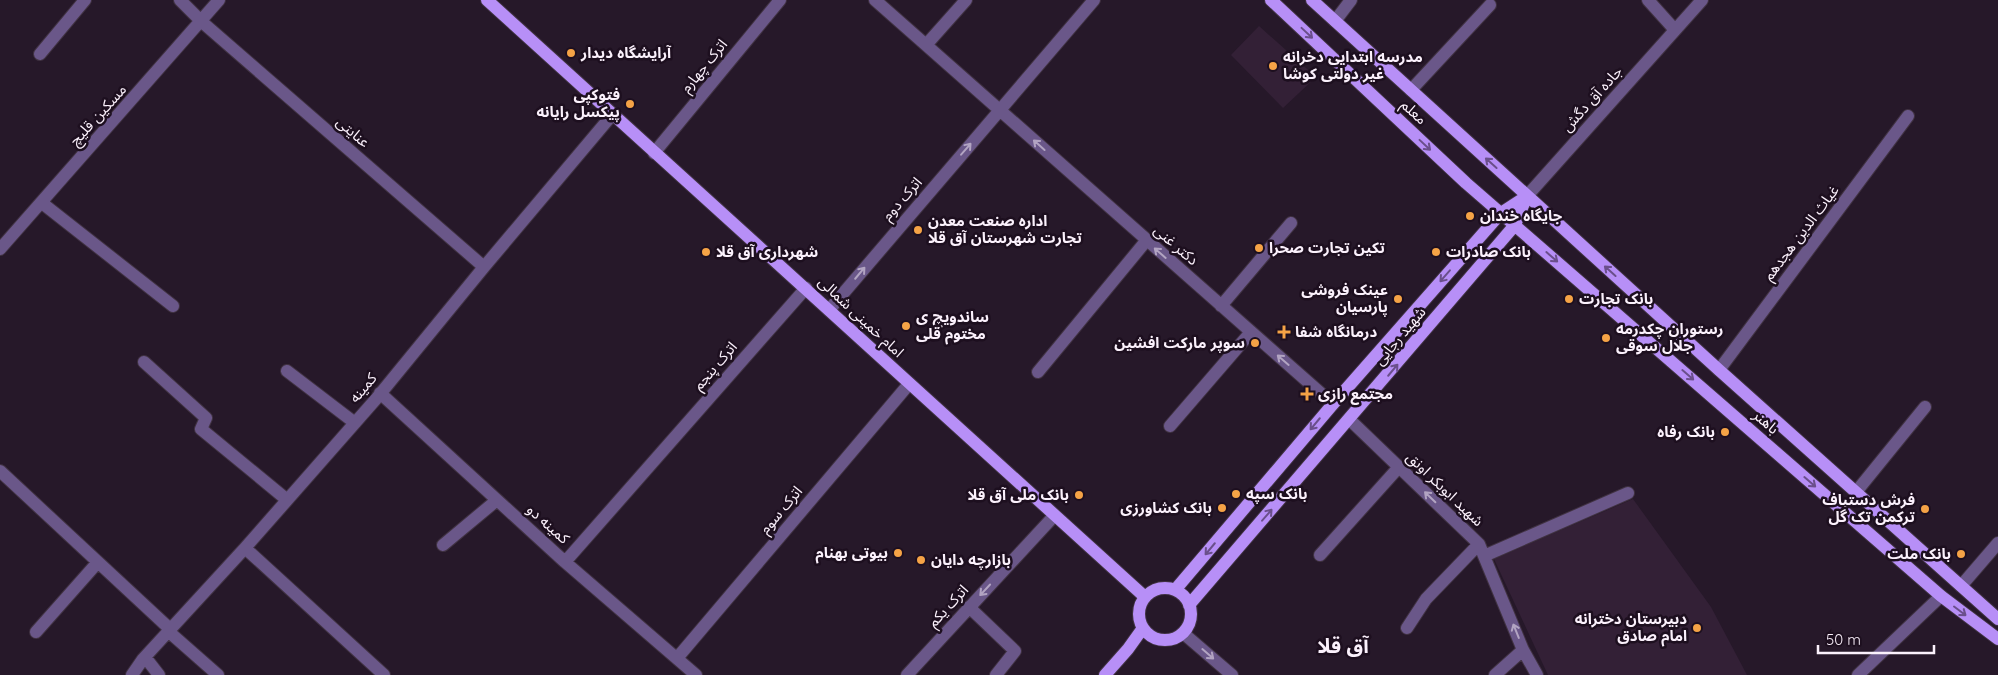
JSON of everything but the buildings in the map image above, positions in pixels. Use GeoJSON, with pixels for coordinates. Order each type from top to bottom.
{"type":"FeatureCollection","features":[{"type":"Feature","properties":{"kind":"main road","name":"امام خمینی شمالی"},"geometry":{"type":"LineString","coordinates":[[487,0],[1145,597]]}},
{"type":"Feature","properties":{"kind":"main road","name":"معلم"},"geometry":{"type":"LineString","coordinates":[[1271,0],[1515,225]]}},
{"type":"Feature","properties":{"kind":"main road","name":"معلم"},"geometry":{"type":"LineString","coordinates":[[1312,0],[1528,196]]}},
{"type":"Feature","properties":{"kind":"main road","name":"جاده آق دگش"},"geometry":{"type":"LineString","coordinates":[[1501,213],[1528,196]]}},
{"type":"Feature","properties":{"kind":"main road","name":"شهید رجایی"},"geometry":{"type":"LineString","coordinates":[[1189,605],[1350,420],[1515,225],[1528,196]]}},
{"type":"Feature","properties":{"kind":"main road","name":"باهنر"},"geometry":{"type":"LineString","coordinates":[[1528,196],[1998,619]]}},
{"type":"Feature","properties":{"kind":"main road","name":"شهید رجایی"},"geometry":{"type":"LineString","coordinates":[[1175,590],[1333,404],[1501,213]]}},
{"type":"Feature","properties":{"kind":"main road","name":"باهنر"},"geometry":{"type":"LineString","coordinates":[[1515,225],[1941,596],[1998,639]]}},
{"type":"Feature","properties":{"kind":"main road"},"geometry":{"type":"LineString","coordinates":[[1159,589],[1175,590],[1184,596],[1189,605],[1191,615],[1183,633],[1166,640],[1149,635],[1142,628],[1138,612],[1145,597],[1159,589]]}},
{"type":"Feature","properties":{"kind":"main road"},"geometry":{"type":"LineString","coordinates":[[1105,675],[1128,649],[1142,628]]}},
{"type":"Feature","properties":{"kind":"street"},"geometry":{"type":"LineString","coordinates":[[40,54],[85,0]]}},
{"type":"Feature","properties":{"kind":"street","name":"عنایتی"},"geometry":{"type":"LineString","coordinates":[[180,0],[202,22],[484,267]]}},
{"type":"Feature","properties":{"kind":"street","name":"مسکین قلیچ"},"geometry":{"type":"LineString","coordinates":[[0,250],[202,22],[219,0]]}},
{"type":"Feature","properties":{"kind":"street","name":"اترک چهارم"},"geometry":{"type":"LineString","coordinates":[[654,153],[780,0]]}},
{"type":"Feature","properties":{"kind":"street","name":"دکتر غنی"},"geometry":{"type":"LineString","coordinates":[[875,0],[1333,404]]}},
{"type":"Feature","properties":{"kind":"street"},"geometry":{"type":"LineString","coordinates":[[926,45],[966,0]]}},
{"type":"Feature","properties":{"kind":"street","name":"اترک دوم"},"geometry":{"type":"LineString","coordinates":[[829,310],[1094,0]]}},
{"type":"Feature","properties":{"kind":"street"},"geometry":{"type":"LineString","coordinates":[[1335,21],[1351,0]]}},
{"type":"Feature","properties":{"kind":"street"},"geometry":{"type":"LineString","coordinates":[[1648,0],[1675,30]]}},
{"type":"Feature","properties":{"kind":"street","name":"جاده آق دگش"},"geometry":{"type":"LineString","coordinates":[[1528,196],[1702,0]]}},
{"type":"Feature","properties":{"kind":"street"},"geometry":{"type":"LineString","coordinates":[[1411,90],[1490,5]]}},
{"type":"Feature","properties":{"kind":"street","name":"کمینه"},"geometry":{"type":"LineString","coordinates":[[132,675],[145,657],[245,548],[286,499],[355,423],[612,115]]}},
{"type":"Feature","properties":{"kind":"street","name":"غیاث الدین هجدهم"},"geometry":{"type":"LineString","coordinates":[[1720,370],[1908,116]]}},
{"type":"Feature","properties":{"kind":"street"},"geometry":{"type":"LineString","coordinates":[[42,203],[173,306]]}},
{"type":"Feature","properties":{"kind":"street"},"geometry":{"type":"LineString","coordinates":[[1221,306],[1291,223]]}},
{"type":"Feature","properties":{"kind":"street"},"geometry":{"type":"LineString","coordinates":[[1038,372],[1146,241]]}},
{"type":"Feature","properties":{"kind":"street","name":"اترک پنجم"},"geometry":{"type":"LineString","coordinates":[[565,562],[806,288]]}},
{"type":"Feature","properties":{"kind":"street"},"geometry":{"type":"LineString","coordinates":[[1170,426],[1251,332]]}},
{"type":"Feature","properties":{"kind":"street"},"geometry":{"type":"LineString","coordinates":[[144,362],[206,418],[201,429],[286,499]]}},
{"type":"Feature","properties":{"kind":"street"},"geometry":{"type":"LineString","coordinates":[[287,371],[355,423]]}},
{"type":"Feature","properties":{"kind":"street","name":"اترک سوم"},"geometry":{"type":"LineString","coordinates":[[678,657],[909,384]]}},
{"type":"Feature","properties":{"kind":"street","name":"کمینه دو"},"geometry":{"type":"LineString","coordinates":[[380,393],[565,562],[678,657],[696,675]]}},
{"type":"Feature","properties":{"kind":"street"},"geometry":{"type":"LineString","coordinates":[[1856,492],[1925,407]]}},
{"type":"Feature","properties":{"kind":"street","name":"شهید ابوبکر اونق"},"geometry":{"type":"LineString","coordinates":[[1350,420],[1479,544],[1523,650],[1537,675]]}},
{"type":"Feature","properties":{"kind":"street"},"geometry":{"type":"LineString","coordinates":[[1320,556],[1399,467]]}},
{"type":"Feature","properties":{"kind":"street"},"geometry":{"type":"LineString","coordinates":[[0,471],[218,675]]}},
{"type":"Feature","properties":{"kind":"street"},"geometry":{"type":"LineString","coordinates":[[1484,556],[1628,493]]}},
{"type":"Feature","properties":{"kind":"street"},"geometry":{"type":"LineString","coordinates":[[443,545],[497,500]]}},
{"type":"Feature","properties":{"kind":"street","name":"اترک یکم"},"geometry":{"type":"LineString","coordinates":[[907,675],[1054,516]]}},
{"type":"Feature","properties":{"kind":"street"},"geometry":{"type":"LineString","coordinates":[[1961,586],[1998,543]]}},
{"type":"Feature","properties":{"kind":"street"},"geometry":{"type":"LineString","coordinates":[[1407,628],[1426,599],[1479,544]]}},
{"type":"Feature","properties":{"kind":"street"},"geometry":{"type":"LineString","coordinates":[[245,548],[384,675]]}},
{"type":"Feature","properties":{"kind":"street"},"geometry":{"type":"LineString","coordinates":[[36,632],[98,562]]}},
{"type":"Feature","properties":{"kind":"street"},"geometry":{"type":"LineString","coordinates":[[1858,675],[1941,596]]}},
{"type":"Feature","properties":{"kind":"street"},"geometry":{"type":"LineString","coordinates":[[969,607],[1015,651],[996,675]]}},
{"type":"Feature","properties":{"kind":"street"},"geometry":{"type":"LineString","coordinates":[[1183,633],[1232,675]]}},
{"type":"Feature","properties":{"kind":"street"},"geometry":{"type":"LineString","coordinates":[[1495,675],[1523,650]]}},
{"type":"Feature","properties":{"kind":"street"},"geometry":{"type":"LineString","coordinates":[[145,657],[159,675]]}},
{"type":"Feature","properties":{"kind":"shaded area","name":"مدرسه ابتدایی دخرانه غیر دولتی کوشا"},"geometry":{"type":"Polygon","coordinates":[[[1259,26],[1316,77],[1283,108],[1231,55],[1259,26]]]}},
{"type":"Feature","properties":{"kind":"shaded area"},"geometry":{"type":"Polygon","coordinates":[[[1633,499],[1711,607],[1747,675],[1548,675],[1494,559],[1633,499]]]}},
{"type":"Feature","properties":{"kind":"place","name":"آرایشگاه دیدار"},"geometry":{"type":"Point","coordinates":[571,53]}},
{"type":"Feature","properties":{"kind":"place","name":"مدرسه ابتدایی دخرانه غیر دولتی کوشا"},"geometry":{"type":"Point","coordinates":[1273,66]}},
{"type":"Feature","properties":{"kind":"place","name":"فتوکپی پیکسل رایانه"},"geometry":{"type":"Point","coordinates":[630,104]}},
{"type":"Feature","properties":{"kind":"place","name":"جایگاه خندان"},"geometry":{"type":"Point","coordinates":[1470,216]}},
{"type":"Feature","properties":{"kind":"place","name":"اداره صنعت معدن تجارت شهرستان آق قلا"},"geometry":{"type":"Point","coordinates":[918,230]}},
{"type":"Feature","properties":{"kind":"place","name":"تکین تجارت صحرا"},"geometry":{"type":"Point","coordinates":[1259,248]}},
{"type":"Feature","properties":{"kind":"place","name":"شهرداری آق قلا"},"geometry":{"type":"Point","coordinates":[706,252]}},
{"type":"Feature","properties":{"kind":"place","name":"بانک صادرات"},"geometry":{"type":"Point","coordinates":[1436,252]}},
{"type":"Feature","properties":{"kind":"place","name":"عینک فروشی پارسیان"},"geometry":{"type":"Point","coordinates":[1398,299]}},
{"type":"Feature","properties":{"kind":"place","name":"بانک تجارت"},"geometry":{"type":"Point","coordinates":[1569,299]}},
{"type":"Feature","properties":{"kind":"place","name":"ساندویچ ی مختوم قلی"},"geometry":{"type":"Point","coordinates":[906,326]}},
{"type":"Feature","properties":{"kind":"place","name":"درمانگاه شفا"},"geometry":{"type":"Point","coordinates":[1284,332]}},
{"type":"Feature","properties":{"kind":"place","name":"رستوران چکدرمه جلال سوقی"},"geometry":{"type":"Point","coordinates":[1606,338]}},
{"type":"Feature","properties":{"kind":"place","name":"سوپر مارکت افشین"},"geometry":{"type":"Point","coordinates":[1255,343]}},
{"type":"Feature","properties":{"kind":"place","name":"مجتمع رازی"},"geometry":{"type":"Point","coordinates":[1307,394]}},
{"type":"Feature","properties":{"kind":"place","name":"بانک رفاه"},"geometry":{"type":"Point","coordinates":[1725,432]}},
{"type":"Feature","properties":{"kind":"place","name":"بانک سپه"},"geometry":{"type":"Point","coordinates":[1236,494]}},
{"type":"Feature","properties":{"kind":"place","name":"بانک ملی آق قلا"},"geometry":{"type":"Point","coordinates":[1079,495]}},
{"type":"Feature","properties":{"kind":"place","name":"بانک کشاورزی"},"geometry":{"type":"Point","coordinates":[1222,508]}},
{"type":"Feature","properties":{"kind":"place","name":"فرش دستباف ترکمن تک گل"},"geometry":{"type":"Point","coordinates":[1925,509]}},
{"type":"Feature","properties":{"kind":"place","name":"بیوتی بهنام"},"geometry":{"type":"Point","coordinates":[898,553]}},
{"type":"Feature","properties":{"kind":"place","name":"بانک ملت"},"geometry":{"type":"Point","coordinates":[1961,554]}},
{"type":"Feature","properties":{"kind":"place","name":"بازارچه دایان"},"geometry":{"type":"Point","coordinates":[921,560]}},
{"type":"Feature","properties":{"kind":"place","name":"دبیرستان دخترانه امام صادق"},"geometry":{"type":"Point","coordinates":[1697,628]}},
{"type":"Feature","properties":{"kind":"district","name":"آق قلا"},"geometry":{"type":"Point","coordinates":[1343,646]}}]}
